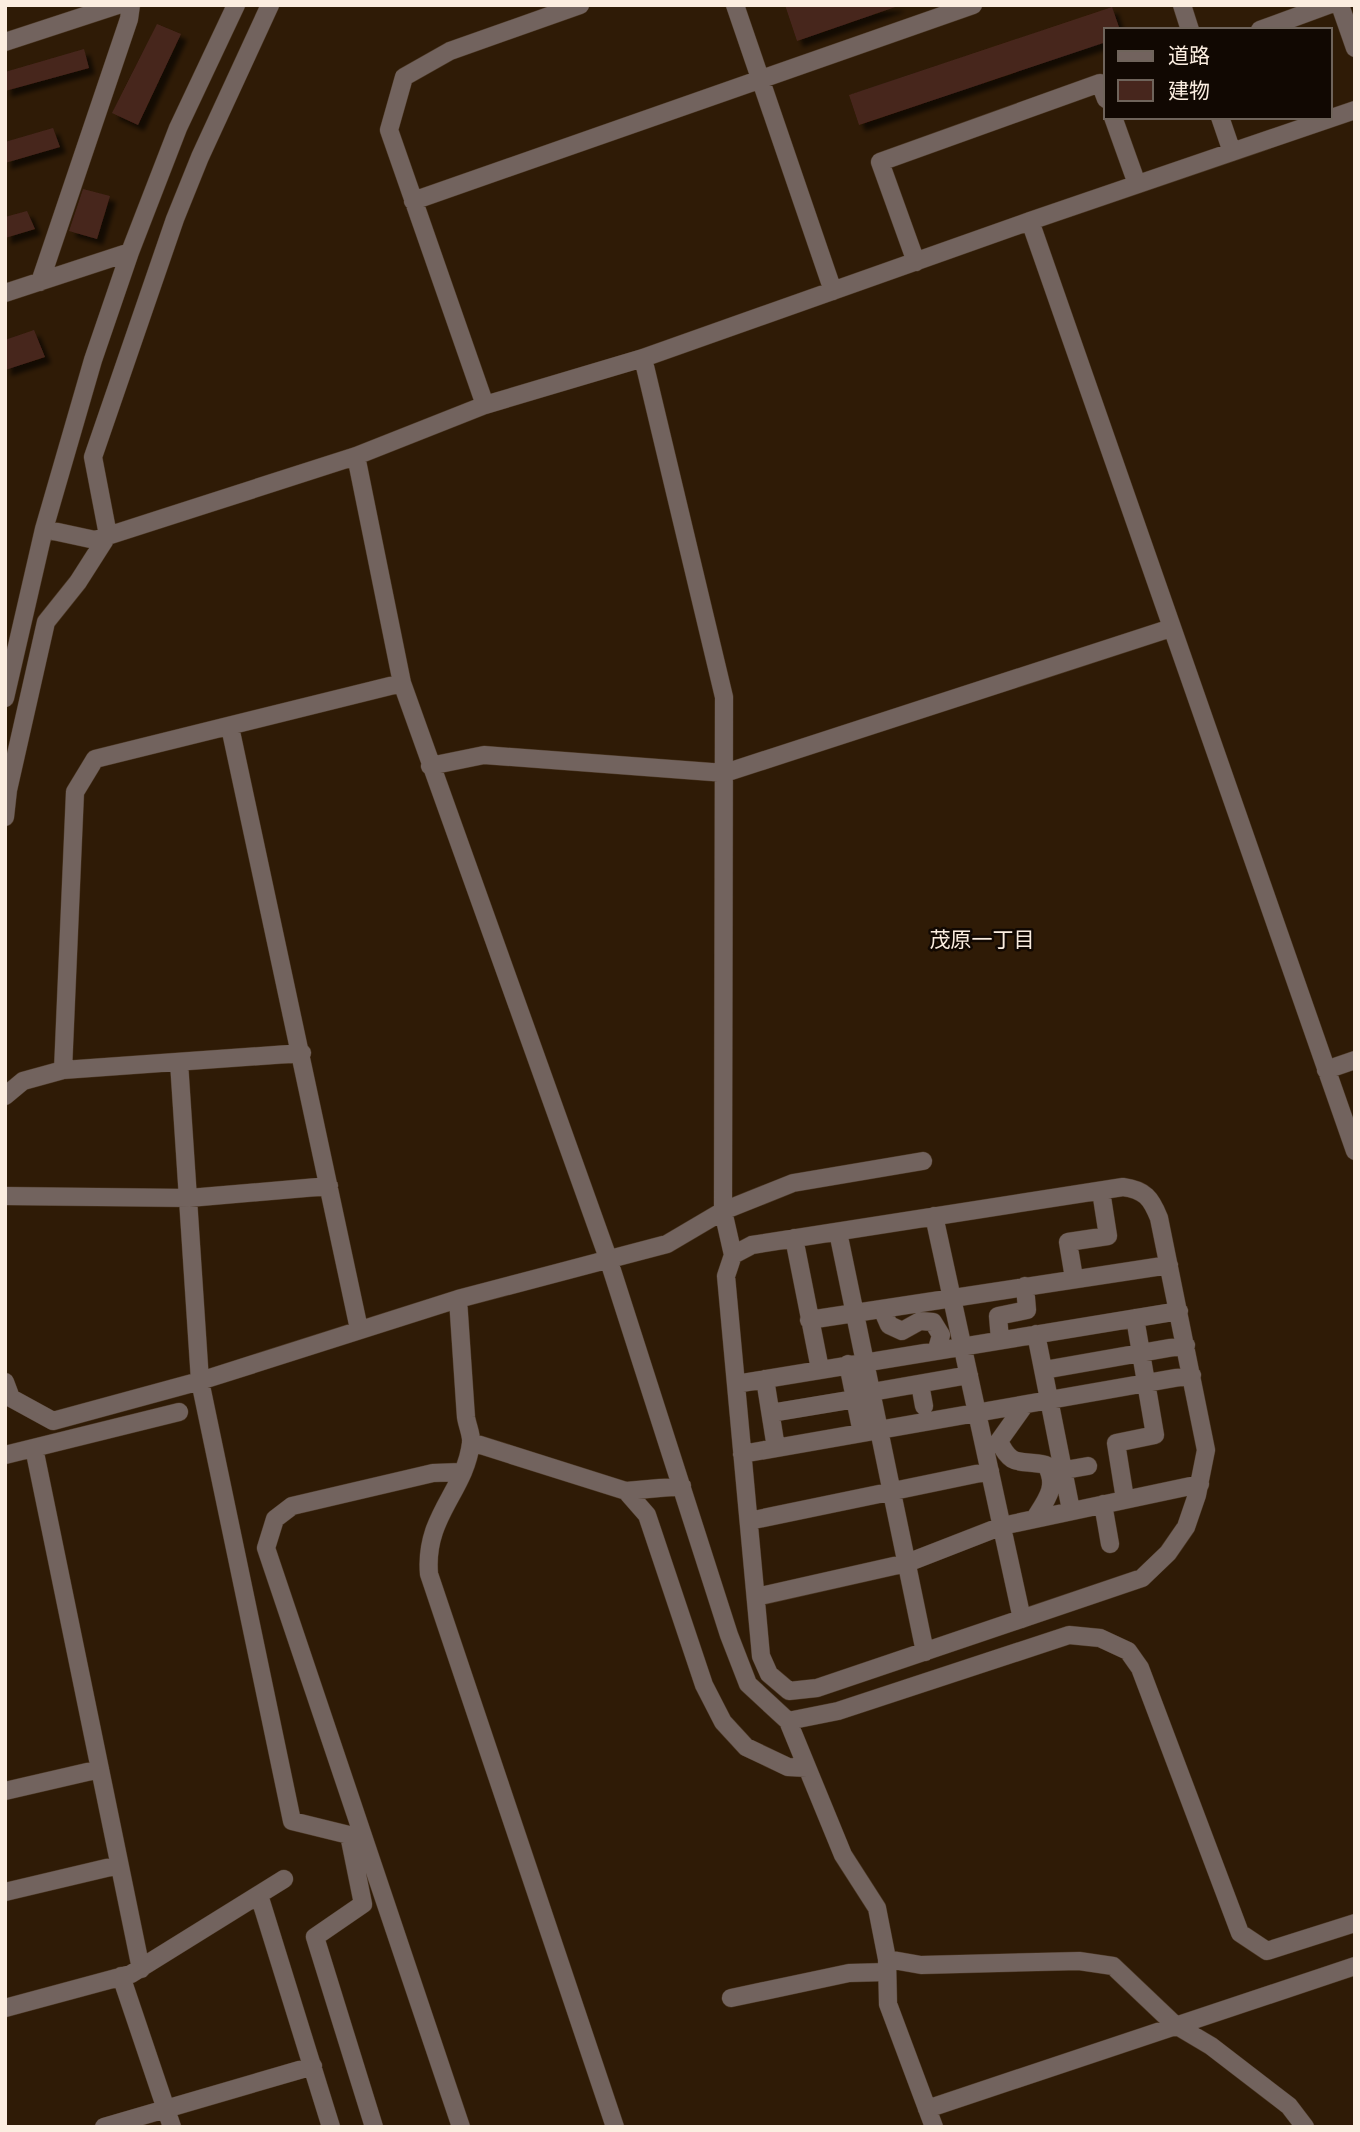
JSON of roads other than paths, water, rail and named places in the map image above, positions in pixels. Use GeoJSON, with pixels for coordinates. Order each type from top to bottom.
{"type":"FeatureCollection","features":[{"type":"Feature","properties":{"kind":"street"},"geometry":{"type":"LineString","coordinates":[[5,42],[118,5]]}},
{"type":"Feature","properties":{"kind":"street"},"geometry":{"type":"LineString","coordinates":[[40,282],[130,19],[131,5]]}},
{"type":"Feature","properties":{"kind":"street"},"geometry":{"type":"LineString","coordinates":[[7,686],[44,529],[93,360],[130,252],[178,128],[236,5]]}},
{"type":"Feature","properties":{"kind":"street"},"geometry":{"type":"LineString","coordinates":[[5,817],[8,790],[47,622],[78,582],[108,535],[93,457],[175,219],[200,157],[270,5]]}},
{"type":"Feature","properties":{"kind":"street"},"geometry":{"type":"LineString","coordinates":[[485,405],[389,131],[404,77],[450,51],[580,5]]}},
{"type":"Feature","properties":{"kind":"street"},"geometry":{"type":"LineString","coordinates":[[735,5],[833,291]]}},
{"type":"Feature","properties":{"kind":"street"},"geometry":{"type":"LineString","coordinates":[[413,201],[973,5]]}},
{"type":"Feature","properties":{"kind":"street"},"geometry":{"type":"LineString","coordinates":[[1182,5],[1189,28]]}},
{"type":"Feature","properties":{"kind":"street"},"geometry":{"type":"LineString","coordinates":[[1265,28],[1328,5]]}},
{"type":"Feature","properties":{"kind":"street"},"geometry":{"type":"LineString","coordinates":[[1340,5],[1355,48]]}},
{"type":"Feature","properties":{"kind":"street"},"geometry":{"type":"LineString","coordinates":[[916,262],[880,162],[1100,83],[1104,94]]}},
{"type":"Feature","properties":{"kind":"street"},"geometry":{"type":"LineString","coordinates":[[1332,118],[1355,110]]}},
{"type":"Feature","properties":{"kind":"street"},"geometry":{"type":"LineString","coordinates":[[1114,119],[1137,184]]}},
{"type":"Feature","properties":{"kind":"street"},"geometry":{"type":"LineString","coordinates":[[1221,119],[1232,152]]}},
{"type":"Feature","properties":{"kind":"street"},"geometry":{"type":"LineString","coordinates":[[44,529],[95,540],[356,456],[485,405],[643,359],[1030,221],[1329,119]]}},
{"type":"Feature","properties":{"kind":"street"},"geometry":{"type":"LineString","coordinates":[[1030,221],[1355,1151]]}},
{"type":"Feature","properties":{"kind":"street"},"geometry":{"type":"LineString","coordinates":[[5,293],[130,252]]}},
{"type":"Feature","properties":{"kind":"street"},"geometry":{"type":"LineString","coordinates":[[643,359],[724,697],[723,1211],[733,1255],[726,1276],[761,1656],[769,1674],[789,1691],[817,1688],[1142,1578],[1168,1553],[1186,1527],[1200,1484],[1206,1450],[1159,1218],[1151,1199],[1139,1189],[1123,1187],[794,1238],[752,1245],[733,1255]]}},
{"type":"Feature","properties":{"kind":"street"},"geometry":{"type":"LineString","coordinates":[[356,456],[402,683],[430,766],[608,1258],[748,1684],[788,1721],[843,1855],[877,1909],[887,1965],[888,2004],[934,2127]]}},
{"type":"Feature","properties":{"kind":"street"},"geometry":{"type":"LineString","coordinates":[[430,766],[484,755],[725,773],[1171,628]]}},
{"type":"Feature","properties":{"kind":"street"},"geometry":{"type":"LineString","coordinates":[[63,1070],[75,792],[95,759],[402,683]]}},
{"type":"Feature","properties":{"kind":"street"},"geometry":{"type":"LineString","coordinates":[[229,727],[302,1053],[359,1329]]}},
{"type":"Feature","properties":{"kind":"street"},"geometry":{"type":"LineString","coordinates":[[5,1096],[23,1081],[63,1070],[302,1053]]}},
{"type":"Feature","properties":{"kind":"street"},"geometry":{"type":"LineString","coordinates":[[1326,1070],[1355,1060]]}},
{"type":"Feature","properties":{"kind":"street"},"geometry":{"type":"LineString","coordinates":[[179,1062],[200,1381],[292,1821],[349,1835],[363,1904],[315,1937],[374,2127]]}},
{"type":"Feature","properties":{"kind":"street"},"geometry":{"type":"LineString","coordinates":[[5,1382],[11,1398],[53,1421],[200,1381],[458,1299],[667,1244],[723,1211],[793,1183],[923,1161]]}},
{"type":"Feature","properties":{"kind":"street"},"geometry":{"type":"LineString","coordinates":[[5,1196],[189,1198],[328,1186]]}},
{"type":"Feature","properties":{"kind":"street"},"geometry":{"type":"LineString","coordinates":[[1074,1278],[1068,1242],[1108,1236],[1101,1191]]}},
{"type":"Feature","properties":{"kind":"street"},"geometry":{"type":"LineString","coordinates":[[934,1216],[1022,1619]]}},
{"type":"Feature","properties":{"kind":"street"},"geometry":{"type":"LineString","coordinates":[[838,1232],[855,1313],[857,1363],[870,1431],[892,1494],[925,1652]]}},
{"type":"Feature","properties":{"kind":"street"},"geometry":{"type":"LineString","coordinates":[[794,1238],[820,1369]]}},
{"type":"Feature","properties":{"kind":"street"},"geometry":{"type":"LineString","coordinates":[[809,1320],[1169,1265]]}},
{"type":"Feature","properties":{"kind":"street"},"geometry":{"type":"LineString","coordinates":[[1000,1340],[998,1315],[1027,1310],[1025,1286]]}},
{"type":"Feature","properties":{"kind":"street"},"geometry":{"type":"LineString","coordinates":[[458,1299],[466,1420],[471,1442],[461,1472],[435,1523],[427,1553],[429,1574],[615,2127]]}},
{"type":"Feature","properties":{"kind":"street"},"geometry":{"type":"LineString","coordinates":[[882,1309],[889,1325],[895,1330],[909,1329],[926,1320],[933,1322],[941,1335],[937,1349]]}},
{"type":"Feature","properties":{"kind":"street"},"geometry":{"type":"LineString","coordinates":[[736,1384],[1179,1311]]}},
{"type":"Feature","properties":{"kind":"street"},"geometry":{"type":"LineString","coordinates":[[1125,1499],[1116,1443],[1155,1434],[1135,1318]]}},
{"type":"Feature","properties":{"kind":"street"},"geometry":{"type":"LineString","coordinates":[[1036,1334],[1071,1510]]}},
{"type":"Feature","properties":{"kind":"street"},"geometry":{"type":"LineString","coordinates":[[1044,1370],[1186,1345]]}},
{"type":"Feature","properties":{"kind":"street"},"geometry":{"type":"LineString","coordinates":[[771,1413],[822,1412],[863,1395],[969,1375]]}},
{"type":"Feature","properties":{"kind":"street"},"geometry":{"type":"LineString","coordinates":[[742,1454],[1051,1402],[1192,1375]]}},
{"type":"Feature","properties":{"kind":"street"},"geometry":{"type":"LineString","coordinates":[[765,1379],[776,1448]]}},
{"type":"Feature","properties":{"kind":"street"},"geometry":{"type":"LineString","coordinates":[[920,1384],[924,1406]]}},
{"type":"Feature","properties":{"kind":"street"},"geometry":{"type":"LineString","coordinates":[[1024,1406],[999,1441],[1006,1457],[1017,1463],[1046,1465],[1053,1477],[1051,1494],[1035,1518]]}},
{"type":"Feature","properties":{"kind":"street"},"geometry":{"type":"LineString","coordinates":[[5,1455],[178,1412]]}},
{"type":"Feature","properties":{"kind":"street"},"geometry":{"type":"LineString","coordinates":[[471,1442],[626,1491],[682,1486]]}},
{"type":"Feature","properties":{"kind":"street"},"geometry":{"type":"LineString","coordinates":[[34,1448],[141,1969]]}},
{"type":"Feature","properties":{"kind":"street"},"geometry":{"type":"LineString","coordinates":[[1065,1470],[1088,1466]]}},
{"type":"Feature","properties":{"kind":"street"},"geometry":{"type":"LineString","coordinates":[[749,1521],[892,1494],[990,1471]]}},
{"type":"Feature","properties":{"kind":"street"},"geometry":{"type":"LineString","coordinates":[[461,1472],[433,1473],[292,1506],[275,1519],[267,1548],[461,2127]]}},
{"type":"Feature","properties":{"kind":"street"},"geometry":{"type":"LineString","coordinates":[[756,1598],[907,1563],[1002,1526],[1200,1484]]}},
{"type":"Feature","properties":{"kind":"street"},"geometry":{"type":"LineString","coordinates":[[626,1491],[647,1515],[704,1685],[723,1723],[746,1746],[788,1767],[807,1768]]}},
{"type":"Feature","properties":{"kind":"street"},"geometry":{"type":"LineString","coordinates":[[1103,1504],[1110,1544]]}},
{"type":"Feature","properties":{"kind":"street"},"geometry":{"type":"LineString","coordinates":[[788,1721],[838,1711],[1069,1635],[1100,1638],[1128,1651],[1140,1668],[1240,1933],[1267,1951],[1355,1923]]}},
{"type":"Feature","properties":{"kind":"street"},"geometry":{"type":"LineString","coordinates":[[5,1790],[100,1769]]}},
{"type":"Feature","properties":{"kind":"street"},"geometry":{"type":"LineString","coordinates":[[5,1892],[119,1865]]}},
{"type":"Feature","properties":{"kind":"street"},"geometry":{"type":"LineString","coordinates":[[5,2008],[141,1969],[284,1880]]}},
{"type":"Feature","properties":{"kind":"street"},"geometry":{"type":"LineString","coordinates":[[259,1895],[331,2127]]}},
{"type":"Feature","properties":{"kind":"street"},"geometry":{"type":"LineString","coordinates":[[731,1998],[887,1965],[1079,1961],[1113,1966],[1174,2024],[1245,2070],[1289,2106],[1305,2127]]}},
{"type":"Feature","properties":{"kind":"street"},"geometry":{"type":"LineString","coordinates":[[927,2109],[1174,2024],[1355,1966]]}},
{"type":"Feature","properties":{"kind":"street"},"geometry":{"type":"LineString","coordinates":[[121,1976],[172,2127]]}},
{"type":"Feature","properties":{"kind":"street"},"geometry":{"type":"LineString","coordinates":[[104,2127],[313,2066]]}},
{"type":"Feature","properties":{"kind":"district","name":"茂原一丁目"},"geometry":{"type":"Point","coordinates":[982,940]}}]}
